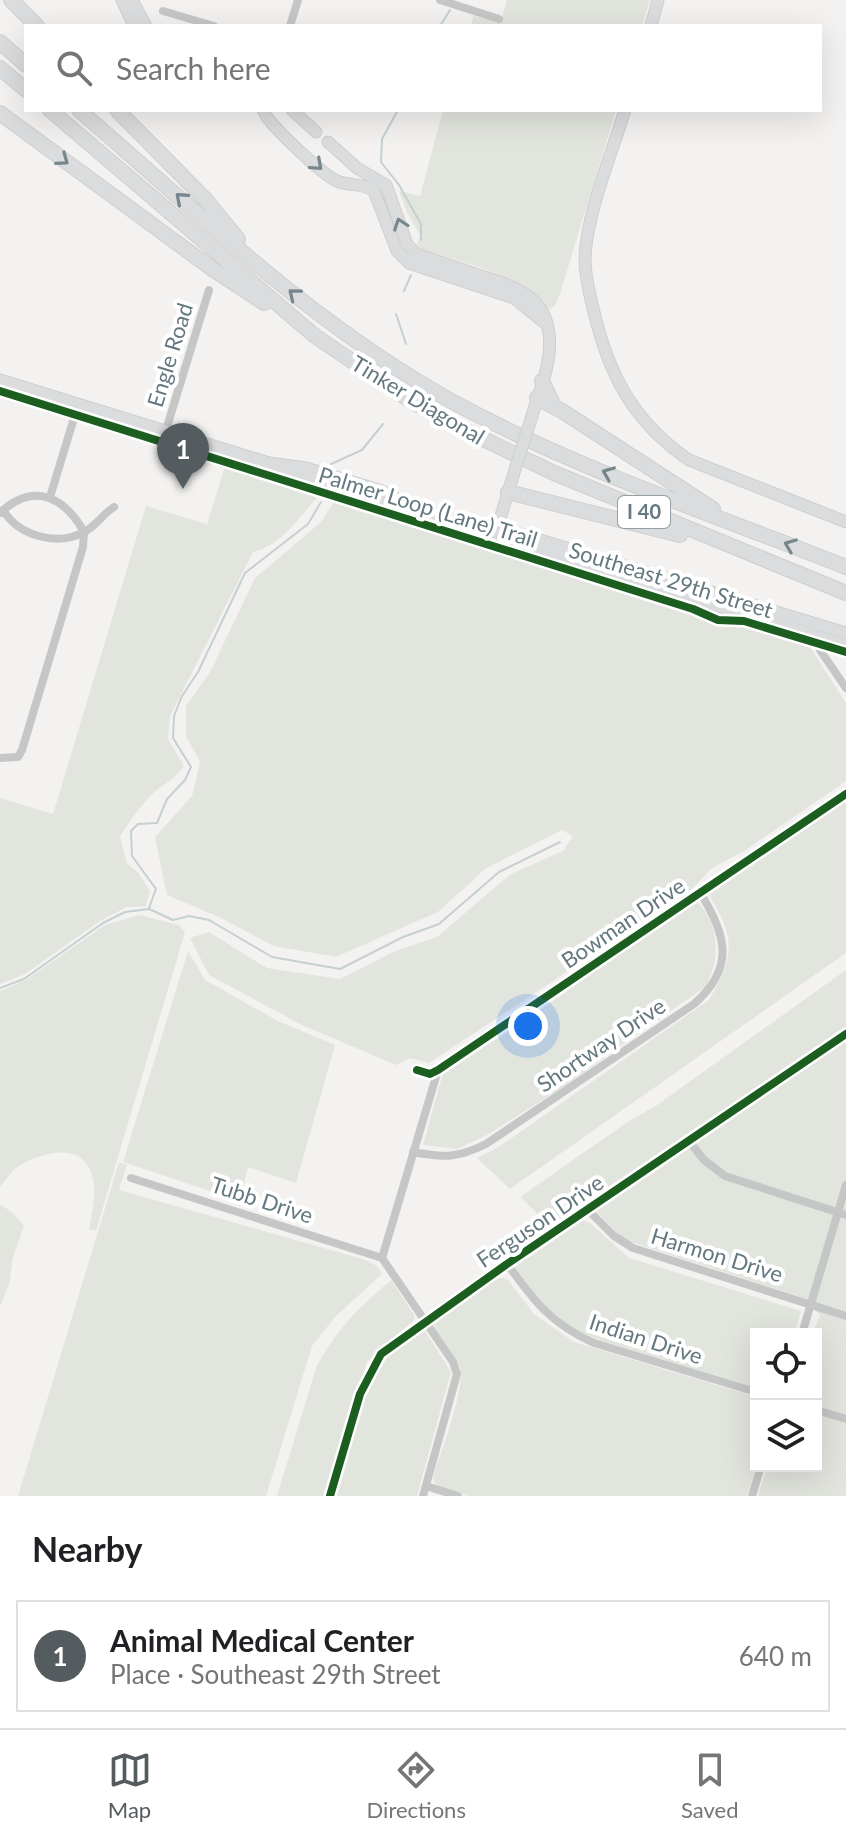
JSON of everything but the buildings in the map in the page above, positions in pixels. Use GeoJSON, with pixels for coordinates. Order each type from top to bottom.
{"type":"FeatureCollection","features":[{"type":"Feature","properties":{"kind":"highway"},"geometry":{"type":"LineString","coordinates":[[11,0],[35,24]]}},
{"type":"Feature","properties":{"kind":"highway"},"geometry":{"type":"LineString","coordinates":[[0,42],[24,63]]}},
{"type":"Feature","properties":{"kind":"highway"},"geometry":{"type":"LineString","coordinates":[[0,68],[24,88]]}},
{"type":"Feature","properties":{"kind":"highway","name":"Tinker Diagonal"},"geometry":{"type":"LineString","coordinates":[[52,112],[315,336],[405,397],[498,447],[619,502],[846,593]]}},
{"type":"Feature","properties":{"kind":"highway","name":"Tinker Diagonal"},"geometry":{"type":"LineString","coordinates":[[81,112],[261,268],[371,352],[455,403],[562,455],[846,567]]}},
{"type":"Feature","properties":{"kind":"highway"},"geometry":{"type":"LineString","coordinates":[[119,112],[206,200],[261,268]]}},
{"type":"Feature","properties":{"kind":"highway"},"geometry":{"type":"LineString","coordinates":[[0,113],[211,268],[315,336]]}},
{"type":"Feature","properties":{"kind":"highway"},"geometry":{"type":"LineString","coordinates":[[542,381],[555,407]]}},
{"type":"Feature","properties":{"kind":"highway"},"geometry":{"type":"LineString","coordinates":[[537,398],[733,522]]}},
{"type":"Feature","properties":{"kind":"highway"},"geometry":{"type":"LineString","coordinates":[[510,485],[754,555]]}},
{"type":"Feature","properties":{"kind":"main road"},"geometry":{"type":"LineString","coordinates":[[122,0],[133,24]]}},
{"type":"Feature","properties":{"kind":"main road"},"geometry":{"type":"LineString","coordinates":[[132,0],[145,24]]}},
{"type":"Feature","properties":{"kind":"main road"},"geometry":{"type":"LineString","coordinates":[[652,24],[658,0]]}},
{"type":"Feature","properties":{"kind":"main road"},"geometry":{"type":"LineString","coordinates":[[264,112],[289,140],[330,176],[374,191],[402,258],[409,263],[466,276]]}},
{"type":"Feature","properties":{"kind":"main road"},"geometry":{"type":"LineString","coordinates":[[294,112],[316,132]]}},
{"type":"Feature","properties":{"kind":"main road"},"geometry":{"type":"LineString","coordinates":[[624,112],[588,236],[585,259],[596,322],[624,394],[645,423],[667,445],[689,460],[846,522]]}},
{"type":"Feature","properties":{"kind":"main road"},"geometry":{"type":"LineString","coordinates":[[328,142],[357,168],[386,185],[410,250],[514,298],[546,324],[550,350],[496,532]]}},
{"type":"Feature","properties":{"kind":"main road","name":"Southeast 29th Street"},"geometry":{"type":"LineString","coordinates":[[0,380],[269,463],[303,478],[379,502],[407,504],[496,532],[520,534],[821,631],[846,645]]}},
{"type":"Feature","properties":{"kind":"main road","name":"Southeast 29th Street"},"geometry":{"type":"LineString","coordinates":[[821,631],[846,633]]}},
{"type":"Feature","properties":{"kind":"street"},"geometry":{"type":"LineString","coordinates":[[291,24],[298,0]]}},
{"type":"Feature","properties":{"kind":"street"},"geometry":{"type":"LineString","coordinates":[[440,0],[499,19]]}},
{"type":"Feature","properties":{"kind":"street"},"geometry":{"type":"LineString","coordinates":[[163,11],[207,24]]}},
{"type":"Feature","properties":{"kind":"street","name":"Engle Road"},"geometry":{"type":"LineString","coordinates":[[166,430],[209,290]]}},
{"type":"Feature","properties":{"kind":"street"},"geometry":{"type":"LineString","coordinates":[[50,497],[78,405]]}},
{"type":"Feature","properties":{"kind":"street"},"geometry":{"type":"LineString","coordinates":[[0,758],[18,757],[22,750],[83,547],[84,532],[64,506],[50,497],[24,497],[2,512],[15,525],[50,539],[84,532],[114,507]]}},
{"type":"Feature","properties":{"kind":"street"},"geometry":{"type":"LineString","coordinates":[[821,631],[820,650],[846,688]]}},
{"type":"Feature","properties":{"kind":"street","name":"Bowman Drive"},"geometry":{"type":"LineString","coordinates":[[438,1070],[846,794]]}},
{"type":"Feature","properties":{"kind":"street","name":"Shortway Drive"},"geometry":{"type":"LineString","coordinates":[[413,1152],[434,1156],[463,1155],[486,1144],[694,1004],[719,975],[723,938],[700,892]]}},
{"type":"Feature","properties":{"kind":"street","name":"Ferguson Drive"},"geometry":{"type":"LineString","coordinates":[[330,1496],[360,1394],[373,1364],[394,1342],[846,1034]]}},
{"type":"Feature","properties":{"kind":"street"},"geometry":{"type":"LineString","coordinates":[[417,1070],[430,1074],[438,1070]]}},
{"type":"Feature","properties":{"kind":"street"},"geometry":{"type":"LineString","coordinates":[[423,1496],[457,1374],[453,1362],[382,1258],[438,1070]]}},
{"type":"Feature","properties":{"kind":"street"},"geometry":{"type":"LineString","coordinates":[[689,1141],[704,1160],[725,1176],[842,1214]]}},
{"type":"Feature","properties":{"kind":"street","name":"Tubb Drive"},"geometry":{"type":"LineString","coordinates":[[131,1178],[382,1258]]}},
{"type":"Feature","properties":{"kind":"street"},"geometry":{"type":"LineString","coordinates":[[804,1328],[842,1214],[846,1185]]}},
{"type":"Feature","properties":{"kind":"street","name":"Harmon Drive"},"geometry":{"type":"LineString","coordinates":[[588,1210],[614,1236],[633,1248],[846,1316]]}},
{"type":"Feature","properties":{"kind":"street","name":"Indian Drive"},"geometry":{"type":"LineString","coordinates":[[507,1264],[538,1307],[570,1332],[594,1343],[750,1390]]}},
{"type":"Feature","properties":{"kind":"street"},"geometry":{"type":"LineString","coordinates":[[822,1412],[846,1419]]}},
{"type":"Feature","properties":{"kind":"street"},"geometry":{"type":"LineString","coordinates":[[755,1495],[760,1472]]}},
{"type":"Feature","properties":{"kind":"street"},"geometry":{"type":"LineString","coordinates":[[426,1486],[458,1496]]}},
{"type":"Feature","properties":{"kind":"shaded area"},"geometry":{"type":"Polygon","coordinates":[[[507,0],[650,0],[643,24],[471,24],[473,16],[501,22],[507,0]]]}},
{"type":"Feature","properties":{"kind":"shaded area"},"geometry":{"type":"Polygon","coordinates":[[[442,112],[615,112],[560,294],[555,306],[549,310],[536,297],[505,277],[416,247],[420,235],[399,191],[420,196],[442,112]]]}},
{"type":"Feature","properties":{"kind":"shaded area"},"geometry":{"type":"Polygon","coordinates":[[[0,391],[803,636],[846,703],[846,781],[744,851],[712,868],[693,888],[429,1063],[410,1058],[396,1065],[302,1025],[209,975],[190,938],[209,932],[267,968],[340,979],[395,951],[437,937],[511,874],[563,851],[573,836],[562,830],[485,869],[438,912],[336,957],[274,946],[221,918],[167,895],[155,837],[192,796],[200,762],[186,736],[186,706],[210,672],[255,578],[321,522],[337,497],[322,492],[282,536],[253,552],[170,716],[168,739],[184,766],[145,802],[120,837],[127,863],[150,891],[146,906],[127,907],[100,921],[25,974],[0,984],[0,798],[53,814],[146,506],[207,524],[226,463],[242,467],[0,391]]]}},
{"type":"Feature","properties":{"kind":"shaded area"},"geometry":{"type":"Polygon","coordinates":[[[846,799],[846,953],[510,1189],[477,1158],[500,1146],[709,1000],[724,969],[729,944],[722,919],[705,889],[846,799]]]}},
{"type":"Feature","properties":{"kind":"shaded area"},"geometry":{"type":"Polygon","coordinates":[[[696,901],[710,920],[716,942],[714,965],[705,987],[566,1085],[487,1135],[457,1149],[423,1145],[443,1073],[521,1023],[696,901]]]}},
{"type":"Feature","properties":{"kind":"shaded area"},"geometry":{"type":"Polygon","coordinates":[[[139,915],[179,925],[185,932],[96,1231],[89,1229],[93,1177],[78,1156],[61,1152],[31,1159],[14,1170],[0,1188],[0,991],[26,980],[105,925],[139,915]]]}},
{"type":"Feature","properties":{"kind":"shaded area"},"geometry":{"type":"Polygon","coordinates":[[[188,951],[205,980],[278,1021],[335,1045],[296,1183],[248,1167],[240,1201],[123,1162],[188,951]]]}},
{"type":"Feature","properties":{"kind":"shaded area"},"geometry":{"type":"Polygon","coordinates":[[[846,970],[846,1027],[550,1226],[520,1197],[657,1105],[846,970]]]}},
{"type":"Feature","properties":{"kind":"shaded area"},"geometry":{"type":"Polygon","coordinates":[[[846,1041],[846,1496],[758,1496],[765,1472],[822,1472],[822,1328],[815,1328],[820,1316],[807,1299],[631,1242],[620,1236],[595,1210],[846,1041]]]}},
{"type":"Feature","properties":{"kind":"shaded area"},"geometry":{"type":"Polygon","coordinates":[[[119,1162],[127,1165],[119,1190],[366,1260],[377,1266],[382,1274],[335,1317],[312,1346],[266,1496],[18,1496],[119,1162]]]}},
{"type":"Feature","properties":{"kind":"shaded area"},"geometry":{"type":"Polygon","coordinates":[[[0,1204],[24,1226],[13,1257],[9,1285],[0,1306],[0,1204]]]}},
{"type":"Feature","properties":{"kind":"shaded area"},"geometry":{"type":"Polygon","coordinates":[[[582,1220],[590,1223],[629,1258],[801,1311],[796,1328],[750,1328],[750,1386],[575,1330],[548,1311],[514,1269],[520,1261],[582,1220]]]}},
{"type":"Feature","properties":{"kind":"shaded area"},"geometry":{"type":"Polygon","coordinates":[[[492,1279],[508,1280],[534,1314],[574,1342],[750,1395],[750,1472],[754,1472],[747,1496],[468,1496],[436,1486],[433,1477],[456,1406],[461,1379],[458,1363],[437,1334],[434,1321],[492,1279]]]}},
{"type":"Feature","properties":{"kind":"shaded area"},"geometry":{"type":"Polygon","coordinates":[[[391,1280],[414,1315],[414,1320],[367,1362],[324,1496],[277,1496],[316,1368],[349,1320],[391,1280]]]}},
{"type":"Feature","properties":{"kind":"shaded area"},"geometry":{"type":"Polygon","coordinates":[[[423,1328],[451,1372],[417,1496],[333,1496],[372,1376],[383,1358],[423,1328]]]}},
{"type":"Feature","properties":{"kind":"waterway"},"geometry":{"type":"LineString","coordinates":[[441,24],[450,10]]}},
{"type":"Feature","properties":{"kind":"waterway"},"geometry":{"type":"LineString","coordinates":[[397,112],[382,139],[381,162],[399,185],[421,224],[421,240]]}},
{"type":"Feature","properties":{"kind":"waterway"},"geometry":{"type":"LineString","coordinates":[[404,291],[411,275]]}},
{"type":"Feature","properties":{"kind":"waterway"},"geometry":{"type":"LineString","coordinates":[[396,314],[406,344]]}},
{"type":"Feature","properties":{"kind":"waterway"},"geometry":{"type":"LineString","coordinates":[[331,464],[362,450],[383,424]]}},
{"type":"Feature","properties":{"kind":"waterway"},"geometry":{"type":"LineString","coordinates":[[149,908],[156,889],[132,856],[131,831],[138,824],[157,823],[167,799],[185,780],[191,767],[173,738],[174,716],[182,696],[198,672],[245,573],[308,524],[321,502]]}},
{"type":"Feature","properties":{"kind":"waterway"},"geometry":{"type":"LineString","coordinates":[[0,988],[24,979],[103,923],[125,912],[149,909],[173,920],[189,916],[209,920],[272,957],[340,969],[403,937],[439,924],[499,872],[560,842]]}},
{"type":"Feature","properties":{"kind":"cycle path","name":"Palmer Loop (Lane) Trail"},"geometry":{"type":"LineString","coordinates":[[0,391],[693,609],[718,620],[744,621],[846,652]]}},
{"type":"Feature","properties":{"kind":"cycle path"},"geometry":{"type":"LineString","coordinates":[[417,1070],[430,1074],[438,1070],[846,794]]}},
{"type":"Feature","properties":{"kind":"cycle path"},"geometry":{"type":"LineString","coordinates":[[330,1496],[360,1394],[381,1354],[507,1264],[846,1034]]}},
{"type":"Feature","properties":{"kind":"place","name":"Animal Medical Center"},"geometry":{"type":"Point","coordinates":[183,489]}}]}
